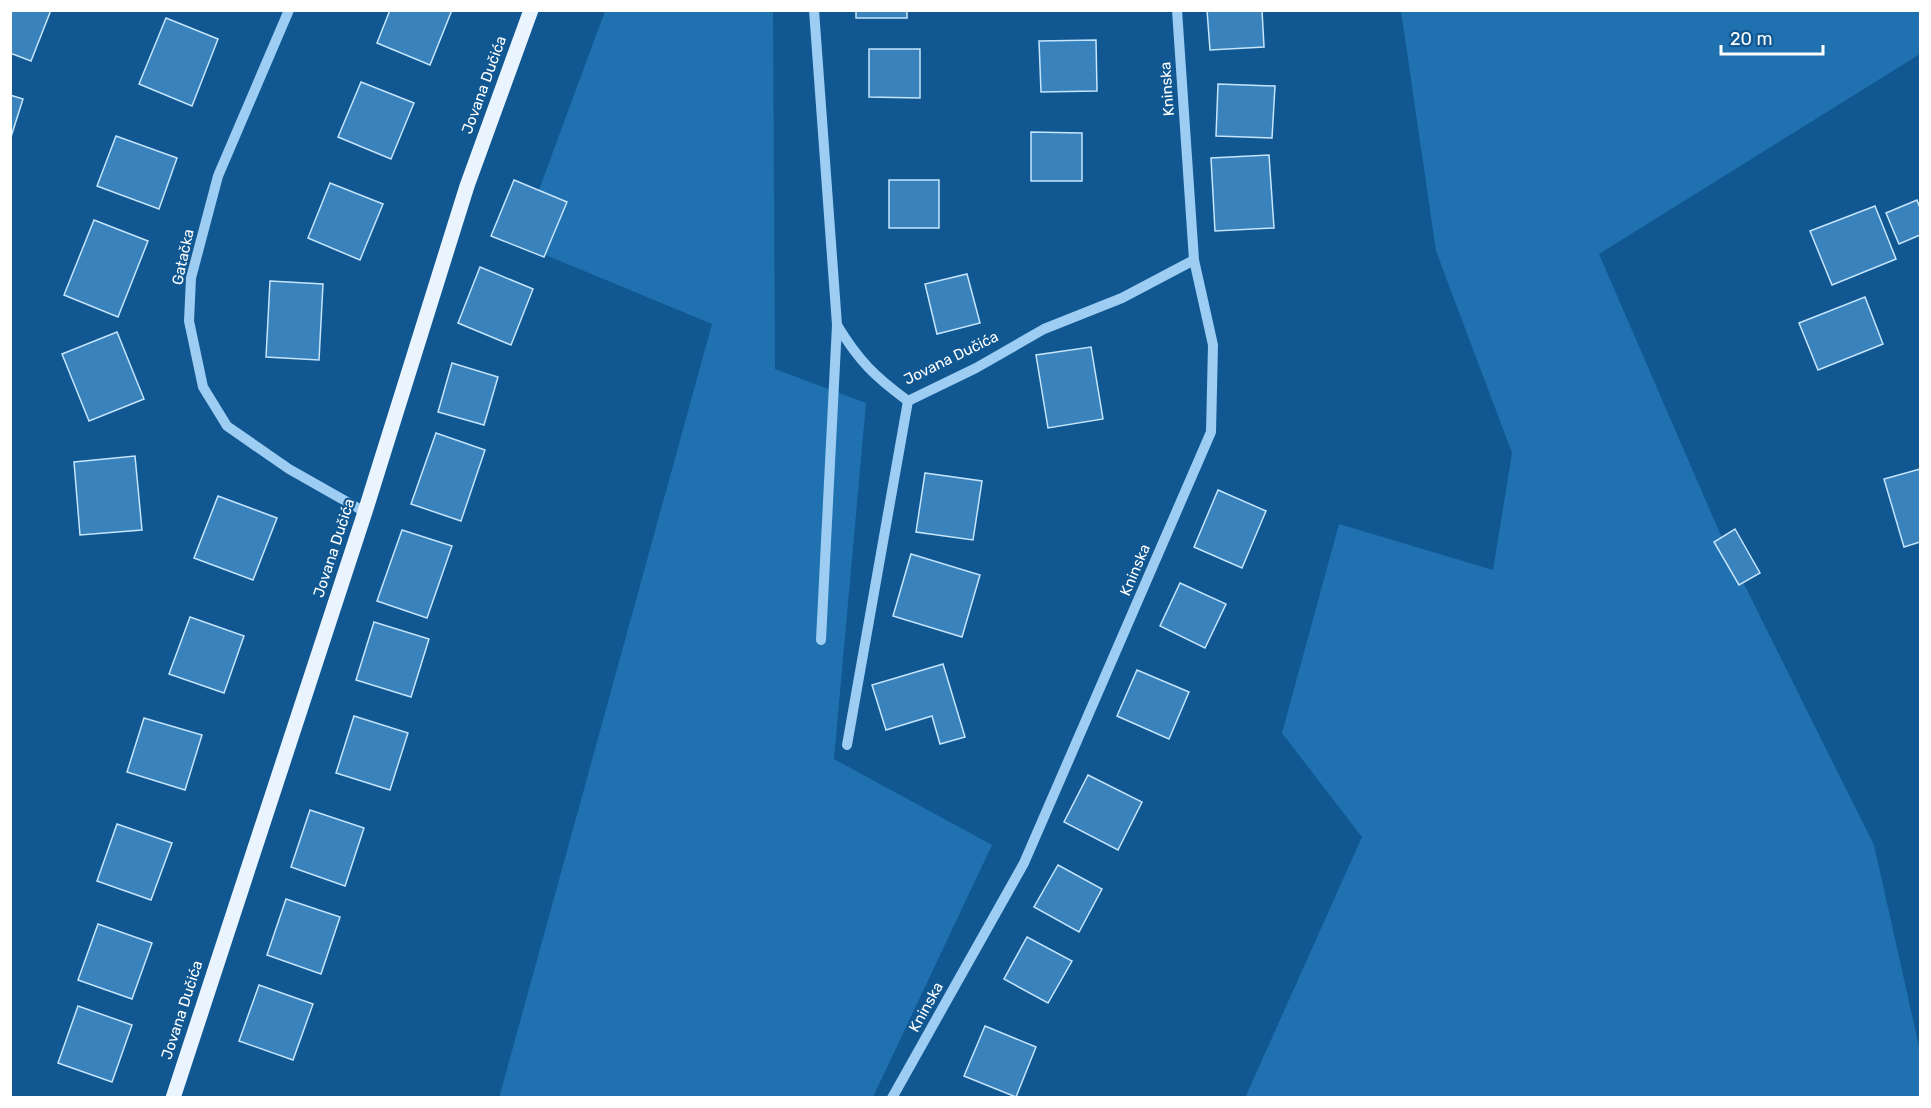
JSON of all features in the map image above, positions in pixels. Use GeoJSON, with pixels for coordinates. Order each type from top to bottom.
{"type":"FeatureCollection","features":[{"type":"Feature","properties":{"kind":"main road","name":"Jovana Dučića"},"geometry":{"type":"LineString","coordinates":[[173,1098],[365,512],[467,186],[531,10]]}},
{"type":"Feature","properties":{"kind":"street","name":"Gatačka"},"geometry":{"type":"LineString","coordinates":[[289,10],[218,176],[191,278],[189,321],[203,387],[227,426],[289,469],[365,512]]}},
{"type":"Feature","properties":{"kind":"street","name":"Jovana Dučića"},"geometry":{"type":"LineString","coordinates":[[814,10],[837,325],[856,357],[876,377],[908,401],[976,368],[1044,329],[1122,298],[1194,260]]}},
{"type":"Feature","properties":{"kind":"street","name":"Kninska"},"geometry":{"type":"LineString","coordinates":[[892,1098],[1024,863],[1211,432],[1213,345],[1194,260],[1177,10]]}},
{"type":"Feature","properties":{"kind":"street"},"geometry":{"type":"LineString","coordinates":[[821,640],[837,325]]}},
{"type":"Feature","properties":{"kind":"street"},"geometry":{"type":"LineString","coordinates":[[847,745],[908,401]]}},
{"type":"Feature","properties":{"kind":"shaded area"},"geometry":{"type":"Polygon","coordinates":[[[605,11],[773,11],[775,369],[866,403],[834,759],[992,845],[873,1097],[499,1098],[712,324],[519,244],[605,11]]]}},
{"type":"Feature","properties":{"kind":"shaded area"},"geometry":{"type":"Polygon","coordinates":[[[1401,11],[1920,11],[1920,54],[1599,254],[1728,552],[1874,845],[1920,1051],[1920,1097],[1245,1098],[1362,837],[1282,733],[1339,524],[1493,570],[1512,453],[1436,251],[1401,11]]]}},
{"type":"Feature","properties":{"kind":"building"},"geometry":{"type":"Polygon","coordinates":[[[10,10],[51,10],[31,61],[10,53],[10,10]]]}},
{"type":"Feature","properties":{"kind":"building"},"geometry":{"type":"Polygon","coordinates":[[[390,10],[452,10],[430,65],[377,43],[390,10]]]}},
{"type":"Feature","properties":{"kind":"building"},"geometry":{"type":"Polygon","coordinates":[[[856,10],[907,10],[907,18],[856,18],[856,10]]]}},
{"type":"Feature","properties":{"kind":"building"},"geometry":{"type":"Polygon","coordinates":[[[1207,10],[1262,10],[1264,47],[1210,50],[1207,10]]]}},
{"type":"Feature","properties":{"kind":"building"},"geometry":{"type":"Polygon","coordinates":[[[166,18],[218,39],[192,106],[139,84],[166,18]]]}},
{"type":"Feature","properties":{"kind":"building"},"geometry":{"type":"Polygon","coordinates":[[[1096,40],[1097,91],[1041,92],[1039,41],[1096,40]]]}},
{"type":"Feature","properties":{"kind":"building"},"geometry":{"type":"Polygon","coordinates":[[[869,49],[920,49],[920,98],[869,97],[869,49]]]}},
{"type":"Feature","properties":{"kind":"building"},"geometry":{"type":"Polygon","coordinates":[[[361,82],[414,103],[391,159],[338,137],[361,82]]]}},
{"type":"Feature","properties":{"kind":"building"},"geometry":{"type":"Polygon","coordinates":[[[1218,84],[1275,86],[1272,138],[1216,136],[1218,84]]]}},
{"type":"Feature","properties":{"kind":"building"},"geometry":{"type":"Polygon","coordinates":[[[10,95],[23,99],[10,140],[10,95]]]}},
{"type":"Feature","properties":{"kind":"building"},"geometry":{"type":"Polygon","coordinates":[[[1031,132],[1082,133],[1082,181],[1031,181],[1031,132]]]}},
{"type":"Feature","properties":{"kind":"building"},"geometry":{"type":"Polygon","coordinates":[[[116,136],[177,158],[159,209],[97,186],[116,136]]]}},
{"type":"Feature","properties":{"kind":"building"},"geometry":{"type":"Polygon","coordinates":[[[1269,155],[1274,228],[1215,231],[1211,158],[1269,155]]]}},
{"type":"Feature","properties":{"kind":"building"},"geometry":{"type":"Polygon","coordinates":[[[514,180],[567,202],[544,257],[491,236],[514,180]]]}},
{"type":"Feature","properties":{"kind":"building"},"geometry":{"type":"Polygon","coordinates":[[[889,180],[939,180],[939,228],[889,228],[889,180]]]}},
{"type":"Feature","properties":{"kind":"building"},"geometry":{"type":"Polygon","coordinates":[[[330,183],[383,204],[360,260],[308,238],[330,183]]]}},
{"type":"Feature","properties":{"kind":"building"},"geometry":{"type":"Polygon","coordinates":[[[1917,200],[1920,208],[1920,235],[1899,244],[1886,213],[1917,200]]]}},
{"type":"Feature","properties":{"kind":"building"},"geometry":{"type":"Polygon","coordinates":[[[1875,206],[1896,259],[1832,285],[1810,231],[1875,206]]]}},
{"type":"Feature","properties":{"kind":"building"},"geometry":{"type":"Polygon","coordinates":[[[94,220],[148,241],[118,317],[64,295],[94,220]]]}},
{"type":"Feature","properties":{"kind":"building"},"geometry":{"type":"Polygon","coordinates":[[[480,267],[533,289],[511,345],[458,323],[480,267]]]}},
{"type":"Feature","properties":{"kind":"building"},"geometry":{"type":"Polygon","coordinates":[[[967,274],[980,323],[937,334],[925,284],[967,274]]]}},
{"type":"Feature","properties":{"kind":"building"},"geometry":{"type":"Polygon","coordinates":[[[270,281],[323,284],[319,360],[266,357],[270,281]]]}},
{"type":"Feature","properties":{"kind":"building"},"geometry":{"type":"Polygon","coordinates":[[[1865,297],[1883,344],[1818,370],[1799,323],[1865,297]]]}},
{"type":"Feature","properties":{"kind":"building"},"geometry":{"type":"Polygon","coordinates":[[[117,332],[144,399],[89,421],[62,354],[117,332]]]}},
{"type":"Feature","properties":{"kind":"building"},"geometry":{"type":"Polygon","coordinates":[[[1091,347],[1103,419],[1048,428],[1036,355],[1091,347]]]}},
{"type":"Feature","properties":{"kind":"building"},"geometry":{"type":"Polygon","coordinates":[[[452,363],[498,377],[484,425],[438,412],[452,363]]]}},
{"type":"Feature","properties":{"kind":"building"},"geometry":{"type":"Polygon","coordinates":[[[436,433],[485,450],[461,521],[411,504],[436,433]]]}},
{"type":"Feature","properties":{"kind":"building"},"geometry":{"type":"Polygon","coordinates":[[[135,456],[142,530],[80,535],[74,462],[135,456]]]}},
{"type":"Feature","properties":{"kind":"building"},"geometry":{"type":"Polygon","coordinates":[[[1920,469],[1920,542],[1904,547],[1884,479],[1920,469]]]}},
{"type":"Feature","properties":{"kind":"building"},"geometry":{"type":"Polygon","coordinates":[[[925,473],[982,481],[973,540],[916,532],[925,473]]]}},
{"type":"Feature","properties":{"kind":"building"},"geometry":{"type":"Polygon","coordinates":[[[1218,490],[1266,511],[1242,568],[1194,547],[1218,490]]]}},
{"type":"Feature","properties":{"kind":"building"},"geometry":{"type":"Polygon","coordinates":[[[218,496],[277,518],[253,580],[194,558],[218,496]]]}},
{"type":"Feature","properties":{"kind":"building"},"geometry":{"type":"Polygon","coordinates":[[[1735,529],[1760,573],[1739,585],[1714,542],[1735,529]]]}},
{"type":"Feature","properties":{"kind":"building"},"geometry":{"type":"Polygon","coordinates":[[[402,530],[452,546],[427,618],[377,601],[402,530]]]}},
{"type":"Feature","properties":{"kind":"building"},"geometry":{"type":"Polygon","coordinates":[[[911,554],[980,575],[962,637],[893,616],[911,554]]]}},
{"type":"Feature","properties":{"kind":"building"},"geometry":{"type":"Polygon","coordinates":[[[1180,583],[1226,604],[1205,648],[1160,626],[1180,583]]]}},
{"type":"Feature","properties":{"kind":"building"},"geometry":{"type":"Polygon","coordinates":[[[190,617],[244,636],[224,693],[169,674],[190,617]]]}},
{"type":"Feature","properties":{"kind":"building"},"geometry":{"type":"Polygon","coordinates":[[[374,622],[429,639],[411,697],[356,680],[374,622]]]}},
{"type":"Feature","properties":{"kind":"building"},"geometry":{"type":"Polygon","coordinates":[[[943,664],[965,737],[940,744],[932,716],[886,730],[872,685],[943,664]]]}},
{"type":"Feature","properties":{"kind":"building"},"geometry":{"type":"Polygon","coordinates":[[[1137,670],[1189,692],[1169,739],[1117,716],[1137,670]]]}},
{"type":"Feature","properties":{"kind":"building"},"geometry":{"type":"Polygon","coordinates":[[[354,716],[408,733],[390,790],[336,773],[354,716]]]}},
{"type":"Feature","properties":{"kind":"building"},"geometry":{"type":"Polygon","coordinates":[[[144,718],[202,735],[185,790],[127,772],[144,718]]]}},
{"type":"Feature","properties":{"kind":"building"},"geometry":{"type":"Polygon","coordinates":[[[1088,775],[1142,802],[1118,850],[1064,822],[1088,775]]]}},
{"type":"Feature","properties":{"kind":"building"},"geometry":{"type":"Polygon","coordinates":[[[310,810],[364,828],[345,886],[291,867],[310,810]]]}},
{"type":"Feature","properties":{"kind":"building"},"geometry":{"type":"Polygon","coordinates":[[[117,824],[172,843],[151,900],[97,881],[117,824]]]}},
{"type":"Feature","properties":{"kind":"building"},"geometry":{"type":"Polygon","coordinates":[[[1058,865],[1102,889],[1079,932],[1034,907],[1058,865]]]}},
{"type":"Feature","properties":{"kind":"building"},"geometry":{"type":"Polygon","coordinates":[[[286,899],[340,917],[321,974],[267,955],[286,899]]]}},
{"type":"Feature","properties":{"kind":"building"},"geometry":{"type":"Polygon","coordinates":[[[98,924],[152,943],[132,999],[78,980],[98,924]]]}},
{"type":"Feature","properties":{"kind":"building"},"geometry":{"type":"Polygon","coordinates":[[[1027,937],[1072,961],[1048,1003],[1004,979],[1027,937]]]}},
{"type":"Feature","properties":{"kind":"building"},"geometry":{"type":"Polygon","coordinates":[[[259,985],[313,1004],[293,1060],[239,1041],[259,985]]]}},
{"type":"Feature","properties":{"kind":"building"},"geometry":{"type":"Polygon","coordinates":[[[78,1006],[132,1025],[112,1082],[58,1063],[78,1006]]]}},
{"type":"Feature","properties":{"kind":"building"},"geometry":{"type":"Polygon","coordinates":[[[985,1026],[1036,1047],[1016,1097],[964,1076],[985,1026]]]}}]}
